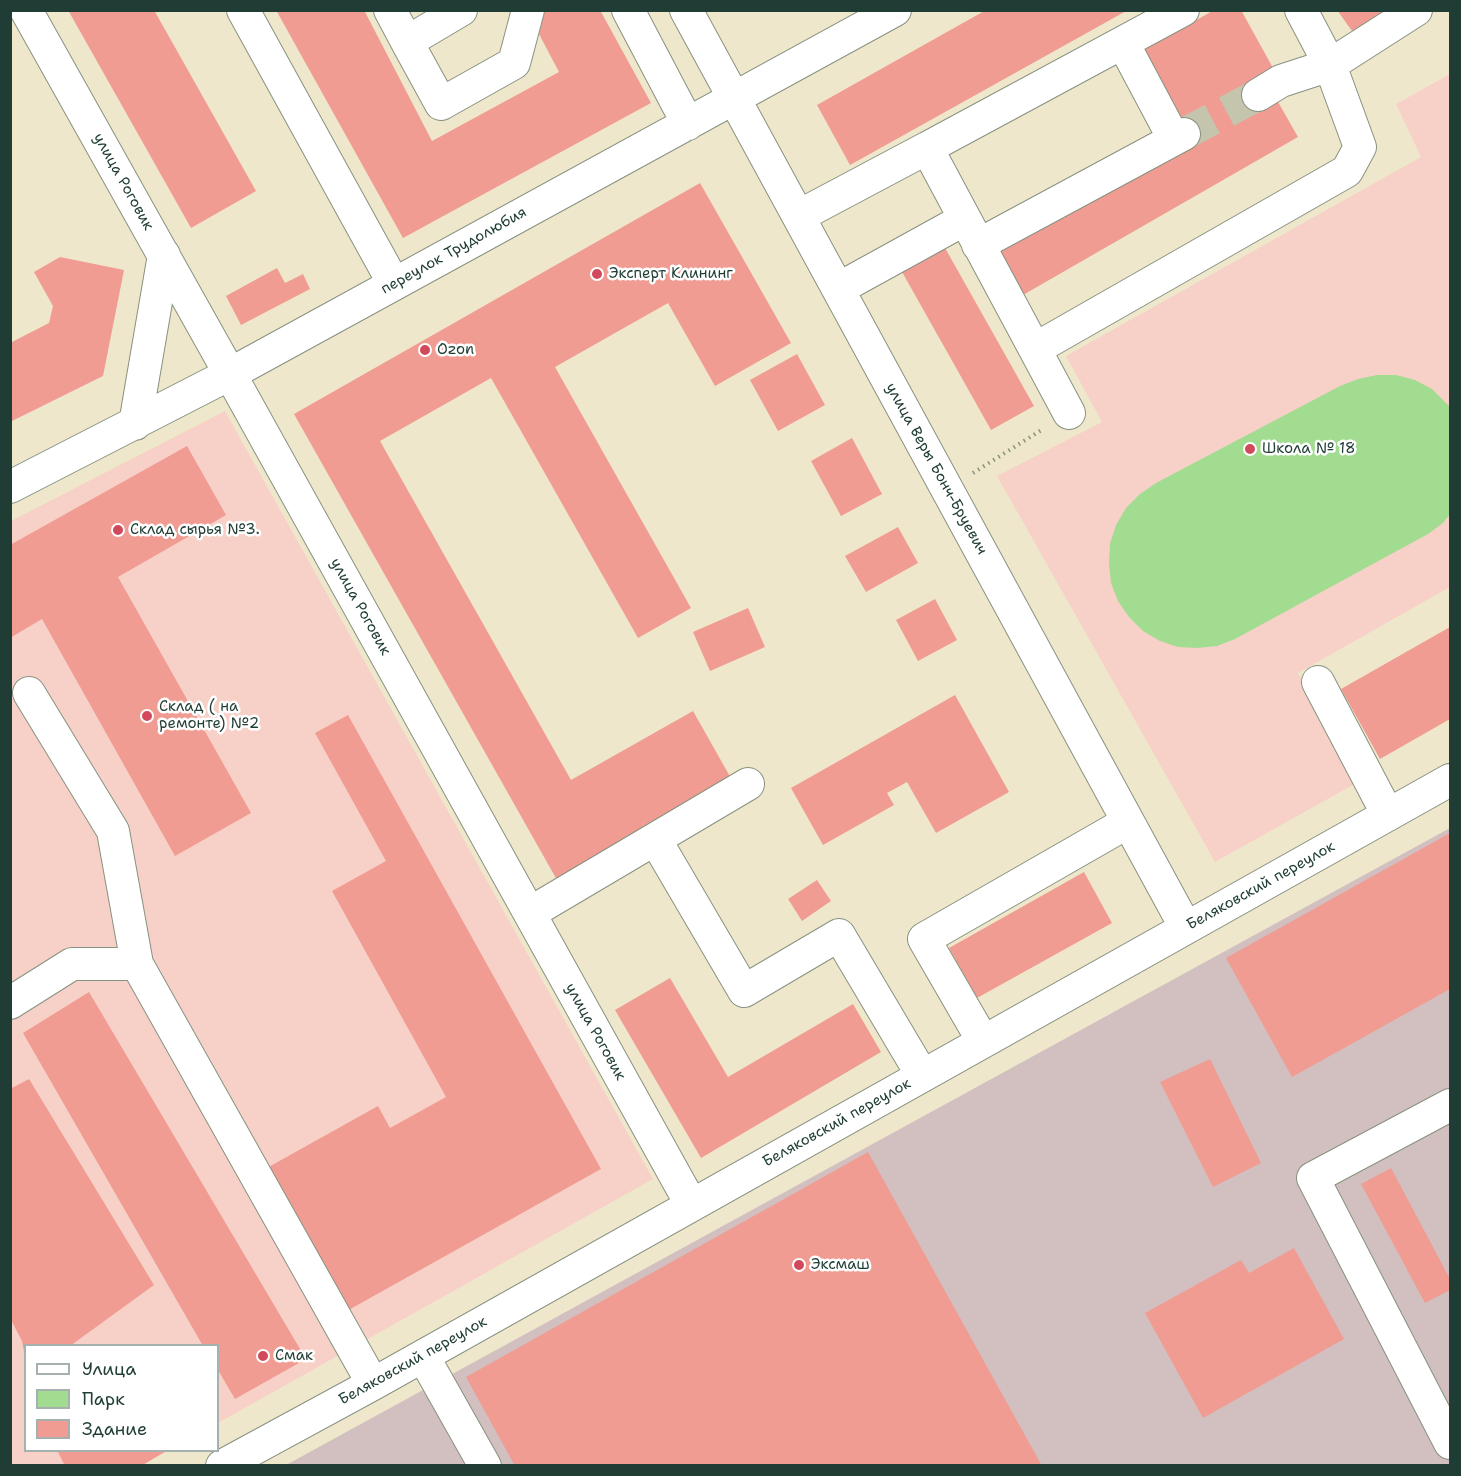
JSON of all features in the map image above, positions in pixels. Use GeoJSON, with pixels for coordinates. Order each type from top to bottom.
{"type":"FeatureCollection","features":[{"type":"Feature","properties":{"kind":"street","name":"улица Роговик"},"geometry":{"type":"LineString","coordinates":[[26,10],[691,1204]]}},
{"type":"Feature","properties":{"kind":"street"},"geometry":{"type":"LineString","coordinates":[[243,10],[394,284]]}},
{"type":"Feature","properties":{"kind":"street"},"geometry":{"type":"LineString","coordinates":[[390,10],[441,104],[514,63],[528,10]]}},
{"type":"Feature","properties":{"kind":"street"},"geometry":{"type":"LineString","coordinates":[[407,42],[461,10]]}},
{"type":"Feature","properties":{"kind":"street"},"geometry":{"type":"LineString","coordinates":[[628,10],[688,124]]}},
{"type":"Feature","properties":{"kind":"street","name":"улица Веры Бонч-Бруевич"},"geometry":{"type":"LineString","coordinates":[[686,10],[1186,928]]}},
{"type":"Feature","properties":{"kind":"street","name":"переулок Трудолюбия"},"geometry":{"type":"LineString","coordinates":[[10,487],[230,374],[895,10]]}},
{"type":"Feature","properties":{"kind":"street"},"geometry":{"type":"LineString","coordinates":[[799,216],[1183,10]]}},
{"type":"Feature","properties":{"kind":"street"},"geometry":{"type":"LineString","coordinates":[[1035,350],[1347,171],[1360,147],[1330,64],[1301,10]]}},
{"type":"Feature","properties":{"kind":"street"},"geometry":{"type":"LineString","coordinates":[[1258,94],[1281,81],[1330,64],[1416,10]]}},
{"type":"Feature","properties":{"kind":"street"},"geometry":{"type":"LineString","coordinates":[[838,289],[971,232],[1179,136],[1123,43]]}},
{"type":"Feature","properties":{"kind":"street"},"geometry":{"type":"LineString","coordinates":[[927,148],[1069,413]]}},
{"type":"Feature","properties":{"kind":"street"},"geometry":{"type":"LineString","coordinates":[[135,424],[164,255]]}},
{"type":"Feature","properties":{"kind":"street"},"geometry":{"type":"LineString","coordinates":[[1318,682],[1388,815]]}},
{"type":"Feature","properties":{"kind":"street"},"geometry":{"type":"LineString","coordinates":[[29,693],[113,831],[136,964],[373,1384]]}},
{"type":"Feature","properties":{"kind":"street","name":"Беляковский переулок"},"geometry":{"type":"LineString","coordinates":[[222,1466],[373,1384],[1450,780]]}},
{"type":"Feature","properties":{"kind":"street"},"geometry":{"type":"LineString","coordinates":[[530,913],[748,784]]}},
{"type":"Feature","properties":{"kind":"street"},"geometry":{"type":"LineString","coordinates":[[982,1041],[924,939],[1128,822]]}},
{"type":"Feature","properties":{"kind":"street"},"geometry":{"type":"LineString","coordinates":[[655,839],[744,991],[839,935],[922,1075]]}},
{"type":"Feature","properties":{"kind":"street"},"geometry":{"type":"LineString","coordinates":[[10,1003],[72,964],[136,964]]}},
{"type":"Feature","properties":{"kind":"street"},"geometry":{"type":"LineString","coordinates":[[1450,1105],[1313,1178],[1450,1443]]}},
{"type":"Feature","properties":{"kind":"street"},"geometry":{"type":"LineString","coordinates":[[423,1356],[485,1466]]}},
{"type":"Feature","properties":{"kind":"path"},"geometry":{"type":"LineString","coordinates":[[947,489],[1069,413]]}},
{"type":"Feature","properties":{"kind":"shaded area","name":"Школа № 18"},"geometry":{"type":"Polygon","coordinates":[[[1450,74],[1450,587],[1298,673],[1358,782],[1215,862],[997,476],[1102,422],[1066,356],[1421,157],[1396,104],[1450,74]]]}},
{"type":"Feature","properties":{"kind":"shaded area"},"geometry":{"type":"Polygon","coordinates":[[[225,411],[653,1179],[219,1422],[219,1344],[24,1344],[24,1452],[166,1452],[141,1465],[11,1466],[11,521],[225,411]]]}},
{"type":"Feature","properties":{"kind":"shaded area"},"geometry":{"type":"Polygon","coordinates":[[[1450,828],[1450,1465],[286,1465],[1450,828]]]}},
{"type":"Feature","properties":{"kind":"green space"},"geometry":{"type":"Polygon","coordinates":[[[1377,375],[1396,375],[1415,380],[1432,389],[1450,407],[1450,514],[1443,523],[1428,534],[1235,639],[1217,646],[1178,647],[1160,641],[1143,631],[1118,601],[1111,583],[1110,544],[1116,525],[1126,508],[1156,483],[1340,386],[1377,375]]]}},
{"type":"Feature","properties":{"kind":"building"},"geometry":{"type":"Polygon","coordinates":[[[68,10],[154,10],[256,191],[191,228],[68,10]]]}},
{"type":"Feature","properties":{"kind":"building"},"geometry":{"type":"Polygon","coordinates":[[[276,10],[364,10],[432,141],[559,72],[539,34],[545,10],[600,10],[651,103],[403,238],[276,10]]]}},
{"type":"Feature","properties":{"kind":"building"},"geometry":{"type":"Polygon","coordinates":[[[986,10],[1128,10],[850,165],[817,105],[986,10]]]}},
{"type":"Feature","properties":{"kind":"building"},"geometry":{"type":"Polygon","coordinates":[[[1214,10],[1241,10],[1273,68],[1250,81],[1261,100],[1273,93],[1298,137],[1016,299],[991,255],[1189,141],[1139,53],[1214,10]]]}},
{"type":"Feature","properties":{"kind":"building"},"geometry":{"type":"Polygon","coordinates":[[[1337,10],[1398,10],[1357,38],[1337,10]]]}},
{"type":"Feature","properties":{"kind":"building"},"geometry":{"type":"Polygon","coordinates":[[[700,183],[791,343],[715,386],[668,303],[555,367],[691,608],[638,638],[491,378],[380,441],[571,780],[693,711],[732,780],[557,880],[294,414],[700,183]]]}},
{"type":"Feature","properties":{"kind":"building"},"geometry":{"type":"Polygon","coordinates":[[[940,239],[1034,406],[991,430],[897,263],[940,239]]]}},
{"type":"Feature","properties":{"kind":"building"},"geometry":{"type":"Polygon","coordinates":[[[60,257],[124,270],[103,376],[10,422],[10,343],[49,323],[53,306],[34,272],[60,257]]]}},
{"type":"Feature","properties":{"kind":"building"},"geometry":{"type":"Polygon","coordinates":[[[277,268],[285,283],[303,274],[310,289],[241,325],[226,296],[277,268]]]}},
{"type":"Feature","properties":{"kind":"building"},"geometry":{"type":"Polygon","coordinates":[[[797,354],[825,405],[778,431],[750,380],[797,354]]]}},
{"type":"Feature","properties":{"kind":"building"},"geometry":{"type":"Polygon","coordinates":[[[852,438],[882,494],[841,516],[811,461],[852,438]]]}},
{"type":"Feature","properties":{"kind":"building"},"geometry":{"type":"Polygon","coordinates":[[[187,446],[226,515],[118,577],[251,813],[175,856],[42,619],[10,638],[10,545],[187,446]]]}},
{"type":"Feature","properties":{"kind":"building"},"geometry":{"type":"Polygon","coordinates":[[[898,527],[918,563],[866,592],[845,556],[898,527]]]}},
{"type":"Feature","properties":{"kind":"building"},"geometry":{"type":"Polygon","coordinates":[[[935,599],[957,640],[918,661],[896,620],[935,599]]]}},
{"type":"Feature","properties":{"kind":"building"},"geometry":{"type":"Polygon","coordinates":[[[748,608],[765,647],[710,671],[693,632],[748,608]]]}},
{"type":"Feature","properties":{"kind":"building"},"geometry":{"type":"Polygon","coordinates":[[[1450,627],[1450,719],[1380,759],[1341,689],[1450,627]]]}},
{"type":"Feature","properties":{"kind":"building"},"geometry":{"type":"Polygon","coordinates":[[[955,695],[1009,792],[936,833],[907,782],[887,793],[894,805],[823,845],[791,788],[955,695]]]}},
{"type":"Feature","properties":{"kind":"building"},"geometry":{"type":"Polygon","coordinates":[[[348,715],[601,1169],[345,1312],[265,1169],[378,1106],[390,1128],[446,1097],[332,891],[386,861],[315,733],[348,715]]]}},
{"type":"Feature","properties":{"kind":"building"},"geometry":{"type":"Polygon","coordinates":[[[1450,833],[1450,989],[1292,1077],[1226,958],[1450,833]]]}},
{"type":"Feature","properties":{"kind":"building"},"geometry":{"type":"Polygon","coordinates":[[[1084,872],[1112,923],[977,998],[949,948],[1084,872]]]}},
{"type":"Feature","properties":{"kind":"building"},"geometry":{"type":"Polygon","coordinates":[[[817,880],[831,901],[802,921],[788,899],[817,880]]]}},
{"type":"Feature","properties":{"kind":"building"},"geometry":{"type":"Polygon","coordinates":[[[670,978],[728,1077],[853,1004],[881,1052],[701,1158],[615,1010],[670,978]]]}},
{"type":"Feature","properties":{"kind":"building"},"geometry":{"type":"Polygon","coordinates":[[[89,992],[306,1359],[235,1399],[219,1372],[219,1344],[202,1344],[23,1033],[89,992]]]}},
{"type":"Feature","properties":{"kind":"building"},"geometry":{"type":"Polygon","coordinates":[[[1210,1059],[1261,1163],[1213,1187],[1160,1082],[1210,1059]]]}},
{"type":"Feature","properties":{"kind":"building"},"geometry":{"type":"Polygon","coordinates":[[[29,1079],[154,1285],[73,1344],[24,1344],[24,1352],[22,1341],[10,1318],[10,1089],[29,1079]]]}},
{"type":"Feature","properties":{"kind":"building","name":"Эксмаш"},"geometry":{"type":"Polygon","coordinates":[[[868,1152],[1042,1466],[515,1466],[466,1377],[868,1152]]]}},
{"type":"Feature","properties":{"kind":"building"},"geometry":{"type":"Polygon","coordinates":[[[1391,1168],[1450,1279],[1450,1290],[1425,1303],[1361,1184],[1391,1168]]]}},
{"type":"Feature","properties":{"kind":"building"},"geometry":{"type":"Polygon","coordinates":[[[1294,1248],[1344,1339],[1203,1418],[1145,1313],[1241,1260],[1249,1273],[1294,1248]]]}},
{"type":"Feature","properties":{"kind":"building"},"geometry":{"type":"Polygon","coordinates":[[[58,1452],[165,1452],[141,1466],[65,1466],[58,1452]]]}},
{"type":"Feature","properties":{"kind":"tunnel"},"geometry":{"type":"LineString","coordinates":[[1184,134],[1258,95]]}},
{"type":"Feature","properties":{"kind":"place","name":"Эксперт Клининг"},"geometry":{"type":"Point","coordinates":[597,274]}},
{"type":"Feature","properties":{"kind":"place","name":"Ozon"},"geometry":{"type":"Point","coordinates":[425,350]}},
{"type":"Feature","properties":{"kind":"place","name":"Школа № 18"},"geometry":{"type":"Point","coordinates":[1250,449]}},
{"type":"Feature","properties":{"kind":"place","name":"Склад сырья №3."},"geometry":{"type":"Point","coordinates":[118,530]}},
{"type":"Feature","properties":{"kind":"place","name":"Склад ( на ремонте) №2"},"geometry":{"type":"Point","coordinates":[147,716]}},
{"type":"Feature","properties":{"kind":"place","name":"Эксмаш"},"geometry":{"type":"Point","coordinates":[799,1265]}},
{"type":"Feature","properties":{"kind":"place","name":"Смак"},"geometry":{"type":"Point","coordinates":[263,1356]}}]}
